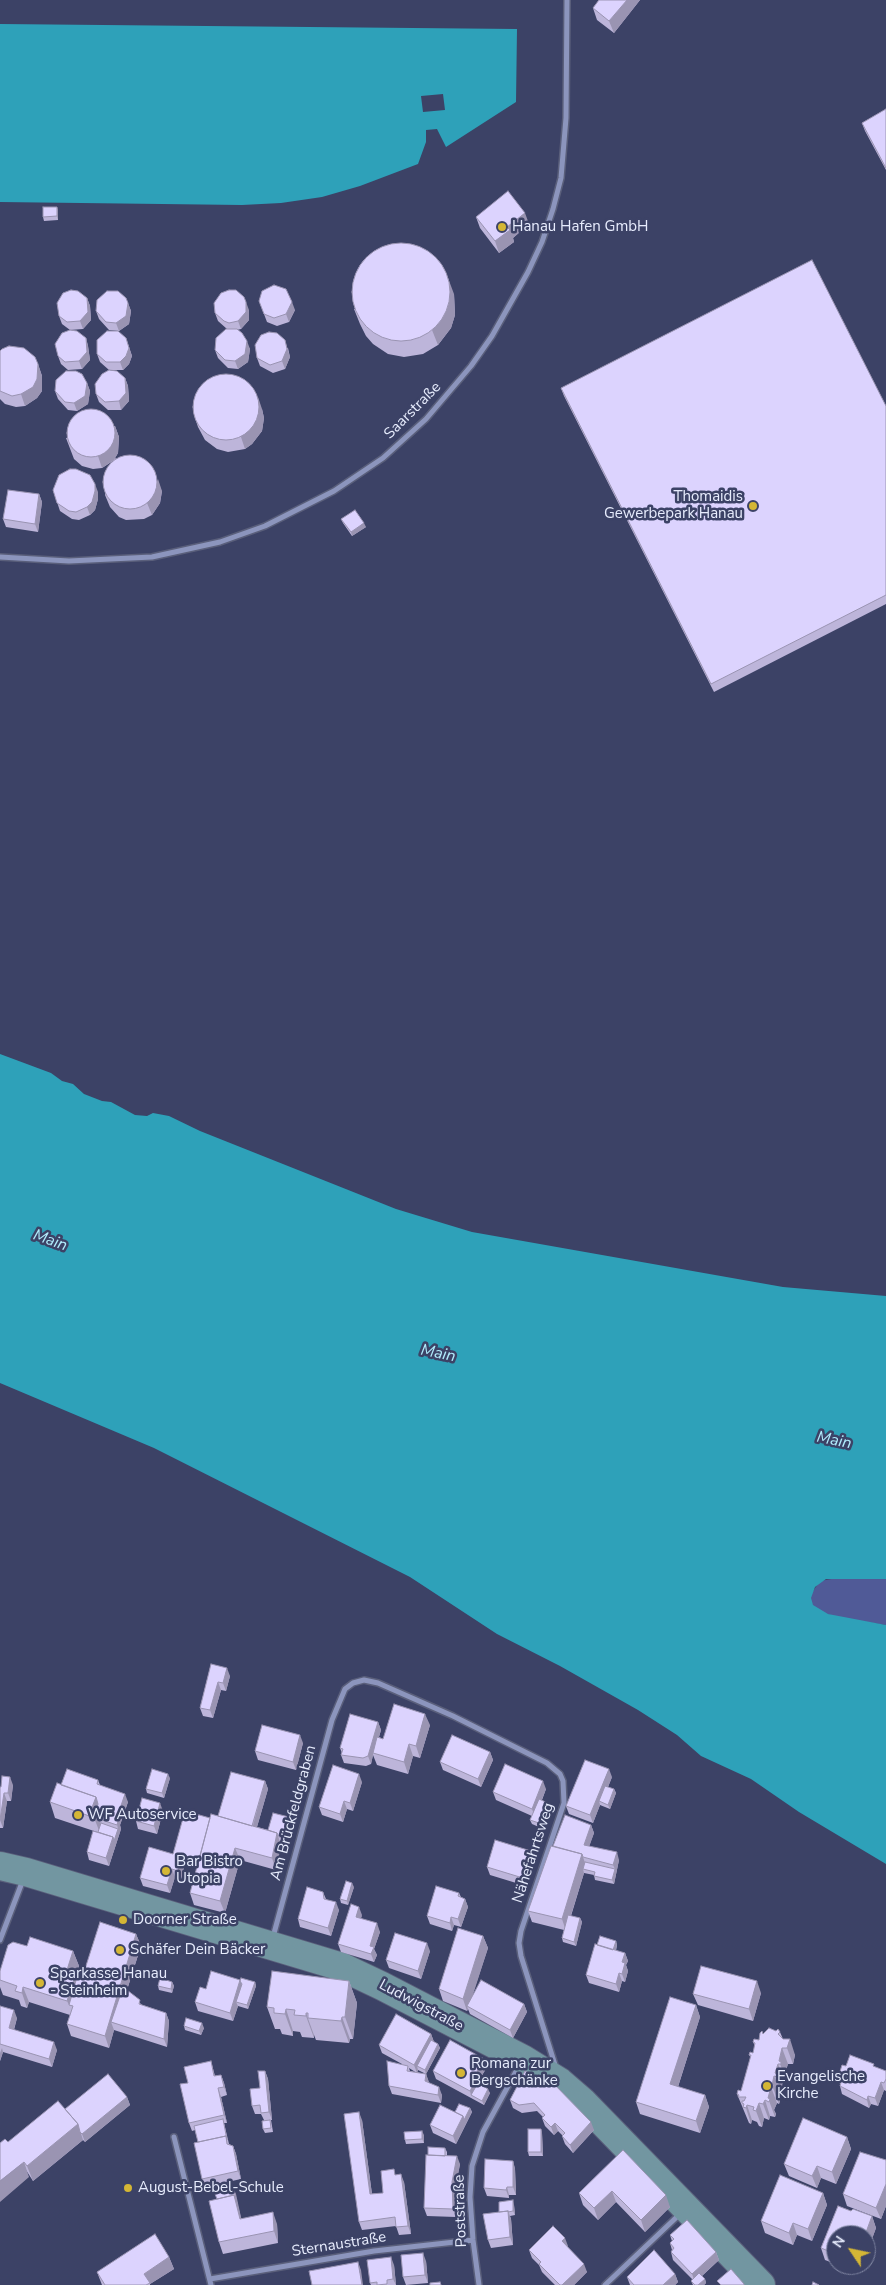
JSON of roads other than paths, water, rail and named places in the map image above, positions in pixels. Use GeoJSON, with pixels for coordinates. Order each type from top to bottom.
{"type":"FeatureCollection","features":[{"type":"Feature","properties":{"kind":"main road","name":"Ludwigstraße"},"geometry":{"type":"LineString","coordinates":[[0,1866],[26,1872],[271,1945],[359,1974],[523,2059],[560,2082],[588,2107],[687,2207],[760,2285]]}},
{"type":"Feature","properties":{"kind":"street","name":"Saarstraße"},"geometry":{"type":"LineString","coordinates":[[0,557],[69,561],[152,557],[220,542],[265,526],[334,491],[383,458],[426,419],[492,336],[528,272],[554,209],[561,178],[566,118],[567,0]]}},
{"type":"Feature","properties":{"kind":"street","name":"Nähefahrtsweg"},"geometry":{"type":"LineString","coordinates":[[345,1689],[354,1683],[364,1680],[378,1683],[453,1716],[547,1763],[560,1774],[565,1787],[564,1803],[521,1931],[519,1943],[521,1956],[560,2082]]}},
{"type":"Feature","properties":{"kind":"street","name":"Am Brückfeldgraben"},"geometry":{"type":"LineString","coordinates":[[271,1945],[332,1720],[345,1689]]}},
{"type":"Feature","properties":{"kind":"street"},"geometry":{"type":"LineString","coordinates":[[0,1940],[26,1872]]}},
{"type":"Feature","properties":{"kind":"street","name":"Poststraße"},"geometry":{"type":"LineString","coordinates":[[479,2285],[473,2240],[470,2186],[476,2149],[523,2059]]}},
{"type":"Feature","properties":{"kind":"street"},"geometry":{"type":"LineString","coordinates":[[174,2136],[210,2282]]}},
{"type":"Feature","properties":{"kind":"street"},"geometry":{"type":"LineString","coordinates":[[605,2285],[687,2207]]}},
{"type":"Feature","properties":{"kind":"street","name":"Sternaustraße"},"geometry":{"type":"LineString","coordinates":[[210,2282],[374,2251],[473,2240]]}},
{"type":"Feature","properties":{"kind":"water"},"geometry":{"type":"Polygon","coordinates":[[[0,24],[517,29],[516,102],[446,147],[437,129],[426,130],[426,142],[418,164],[360,186],[322,197],[281,203],[242,205],[0,202],[0,24]]]}},
{"type":"Feature","properties":{"kind":"water","name":"Main"},"geometry":{"type":"Polygon","coordinates":[[[0,1054],[51,1073],[62,1081],[73,1084],[84,1094],[102,1101],[111,1102],[135,1115],[147,1116],[153,1113],[169,1116],[200,1131],[396,1209],[472,1232],[783,1287],[886,1296],[886,1579],[826,1579],[815,1587],[811,1598],[813,1605],[828,1614],[886,1625],[886,1864],[799,1812],[751,1779],[701,1756],[677,1735],[638,1710],[560,1666],[497,1634],[410,1577],[154,1448],[0,1383],[0,1054]]]}},
{"type":"Feature","properties":{"kind":"place","name":"Hanau Hafen GmbH"},"geometry":{"type":"Point","coordinates":[502,227]}},
{"type":"Feature","properties":{"kind":"place","name":"Thomaidis Gewerbepark Hanau"},"geometry":{"type":"Point","coordinates":[753,506]}},
{"type":"Feature","properties":{"kind":"place","name":"WF Autoservice"},"geometry":{"type":"Point","coordinates":[78,1815]}},
{"type":"Feature","properties":{"kind":"place","name":"Bar Bistro Utopia"},"geometry":{"type":"Point","coordinates":[166,1871]}},
{"type":"Feature","properties":{"kind":"place","name":"Doorner Straße"},"geometry":{"type":"Point","coordinates":[123,1920]}},
{"type":"Feature","properties":{"kind":"place","name":"Schäfer Dein Bäcker"},"geometry":{"type":"Point","coordinates":[120,1950]}},
{"type":"Feature","properties":{"kind":"place","name":"Sparkasse Hanau - Steinheim"},"geometry":{"type":"Point","coordinates":[40,1983]}},
{"type":"Feature","properties":{"kind":"place","name":"Romana zur Bergschänke"},"geometry":{"type":"Point","coordinates":[461,2073]}},
{"type":"Feature","properties":{"kind":"place","name":"Evangelische Kirche"},"geometry":{"type":"Point","coordinates":[767,2086]}},
{"type":"Feature","properties":{"kind":"place","name":"August-Bebel-Schule"},"geometry":{"type":"Point","coordinates":[128,2188]}}]}
